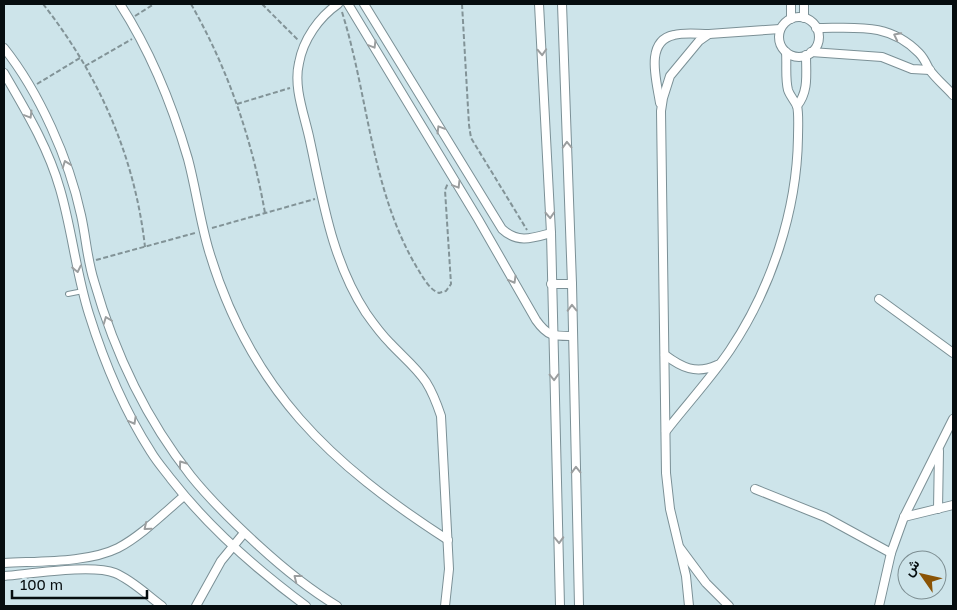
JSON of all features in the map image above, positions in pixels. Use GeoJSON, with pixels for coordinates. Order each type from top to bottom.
{"type":"FeatureCollection","features":[{"type":"Feature","properties":{"kind":"street"},"geometry":{"type":"LineString","coordinates":[[120,4],[151,58],[170,103],[188,159],[208,249],[222,290],[239,330],[262,371],[289,409],[321,443],[361,479],[404,512],[448,540]]}},
{"type":"Feature","properties":{"kind":"street"},"geometry":{"type":"LineString","coordinates":[[338,4],[323,17],[304,46],[298,64],[298,86],[325,215],[335,249],[348,282],[366,313],[388,341],[426,381],[435,398],[441,416],[449,569],[445,606]]}},
{"type":"Feature","properties":{"kind":"street"},"geometry":{"type":"LineString","coordinates":[[348,4],[478,219],[536,320],[546,332],[553,336],[573,336]]}},
{"type":"Feature","properties":{"kind":"street"},"geometry":{"type":"LineString","coordinates":[[364,4],[502,230],[513,238],[519,239],[533,238],[551,232]]}},
{"type":"Feature","properties":{"kind":"street"},"geometry":{"type":"LineString","coordinates":[[539,4],[551,232],[560,606]]}},
{"type":"Feature","properties":{"kind":"street"},"geometry":{"type":"LineString","coordinates":[[562,4],[572,284],[579,606]]}},
{"type":"Feature","properties":{"kind":"street"},"geometry":{"type":"LineString","coordinates":[[791,4],[791,19]]}},
{"type":"Feature","properties":{"kind":"street"},"geometry":{"type":"LineString","coordinates":[[804,4],[804,18]]}},
{"type":"Feature","properties":{"kind":"street"},"geometry":{"type":"LineString","coordinates":[[797,106],[803,99],[806,90],[808,54],[818,41],[816,28],[811,21],[804,18],[791,19],[780,29],[779,39],[786,52],[796,56],[808,54],[882,57],[912,69],[930,70]]}},
{"type":"Feature","properties":{"kind":"street"},"geometry":{"type":"LineString","coordinates":[[816,28],[869,28],[888,32],[905,40],[920,53],[930,70],[953,95]]}},
{"type":"Feature","properties":{"kind":"street"},"geometry":{"type":"LineString","coordinates":[[689,606],[686,576],[670,509],[666,473],[661,111],[654,59],[660,43],[675,34],[709,34],[780,29]]}},
{"type":"Feature","properties":{"kind":"street"},"geometry":{"type":"LineString","coordinates":[[661,111],[670,76],[695,45],[709,34]]}},
{"type":"Feature","properties":{"kind":"street"},"geometry":{"type":"LineString","coordinates":[[4,48],[19,69],[48,120],[73,181],[94,281],[105,316],[132,383],[160,432],[191,477],[244,532],[324,603],[336,606]]}},
{"type":"Feature","properties":{"kind":"street"},"geometry":{"type":"LineString","coordinates":[[666,430],[729,351],[763,288],[785,230],[792,199],[798,138],[797,106],[791,98],[788,88],[786,52]]}},
{"type":"Feature","properties":{"kind":"street"},"geometry":{"type":"LineString","coordinates":[[19,69],[4,73],[35,126],[51,164],[68,219],[83,292],[98,342],[130,416],[152,454],[184,496],[232,546],[306,606]]}},
{"type":"Feature","properties":{"kind":"street"},"geometry":{"type":"LineString","coordinates":[[478,219],[486,216],[490,211]]}},
{"type":"Feature","properties":{"kind":"street"},"geometry":{"type":"LineString","coordinates":[[489,238],[493,232],[502,230]]}},
{"type":"Feature","properties":{"kind":"street"},"geometry":{"type":"LineString","coordinates":[[551,284],[572,284]]}},
{"type":"Feature","properties":{"kind":"street"},"geometry":{"type":"LineString","coordinates":[[880,299],[953,353]]}},
{"type":"Feature","properties":{"kind":"street"},"geometry":{"type":"LineString","coordinates":[[665,354],[682,366],[690,369],[710,368],[718,364]]}},
{"type":"Feature","properties":{"kind":"street"},"geometry":{"type":"LineString","coordinates":[[879,606],[891,554],[904,517],[953,419]]}},
{"type":"Feature","properties":{"kind":"street"},"geometry":{"type":"LineString","coordinates":[[938,509],[939,448]]}},
{"type":"Feature","properties":{"kind":"street"},"geometry":{"type":"LineString","coordinates":[[755,489],[825,517],[891,554]]}},
{"type":"Feature","properties":{"kind":"street"},"geometry":{"type":"LineString","coordinates":[[4,563],[86,558],[109,552],[130,541],[184,496]]}},
{"type":"Feature","properties":{"kind":"street"},"geometry":{"type":"LineString","coordinates":[[904,517],[953,504]]}},
{"type":"Feature","properties":{"kind":"street"},"geometry":{"type":"LineString","coordinates":[[196,606],[211,576],[244,532]]}},
{"type":"Feature","properties":{"kind":"street"},"geometry":{"type":"LineString","coordinates":[[678,544],[706,584],[729,606]]}},
{"type":"Feature","properties":{"kind":"street"},"geometry":{"type":"LineString","coordinates":[[4,576],[102,570],[120,576],[162,606]]}},
{"type":"Feature","properties":{"kind":"lane"},"geometry":{"type":"LineString","coordinates":[[68,294],[83,292]]}},
{"type":"Feature","properties":{"kind":"path"},"geometry":{"type":"LineString","coordinates":[[43,4],[85,66],[114,123],[129,163],[139,204],[145,247]]}},
{"type":"Feature","properties":{"kind":"path"},"geometry":{"type":"LineString","coordinates":[[130,19],[154,4]]}},
{"type":"Feature","properties":{"kind":"path"},"geometry":{"type":"LineString","coordinates":[[190,4],[212,43],[237,104],[252,153],[265,213]]}},
{"type":"Feature","properties":{"kind":"path"},"geometry":{"type":"LineString","coordinates":[[262,4],[304,46]]}},
{"type":"Feature","properties":{"kind":"path"},"geometry":{"type":"LineString","coordinates":[[462,4],[471,138],[533,238]]}},
{"type":"Feature","properties":{"kind":"path"},"geometry":{"type":"LineString","coordinates":[[342,12],[350,37],[391,214],[412,260],[430,288],[439,293],[446,292],[451,284],[445,190],[448,182],[453,178]]}},
{"type":"Feature","properties":{"kind":"path"},"geometry":{"type":"LineString","coordinates":[[85,66],[139,35]]}},
{"type":"Feature","properties":{"kind":"path"},"geometry":{"type":"LineString","coordinates":[[30,89],[80,58]]}},
{"type":"Feature","properties":{"kind":"path"},"geometry":{"type":"LineString","coordinates":[[237,104],[298,86]]}}]}
